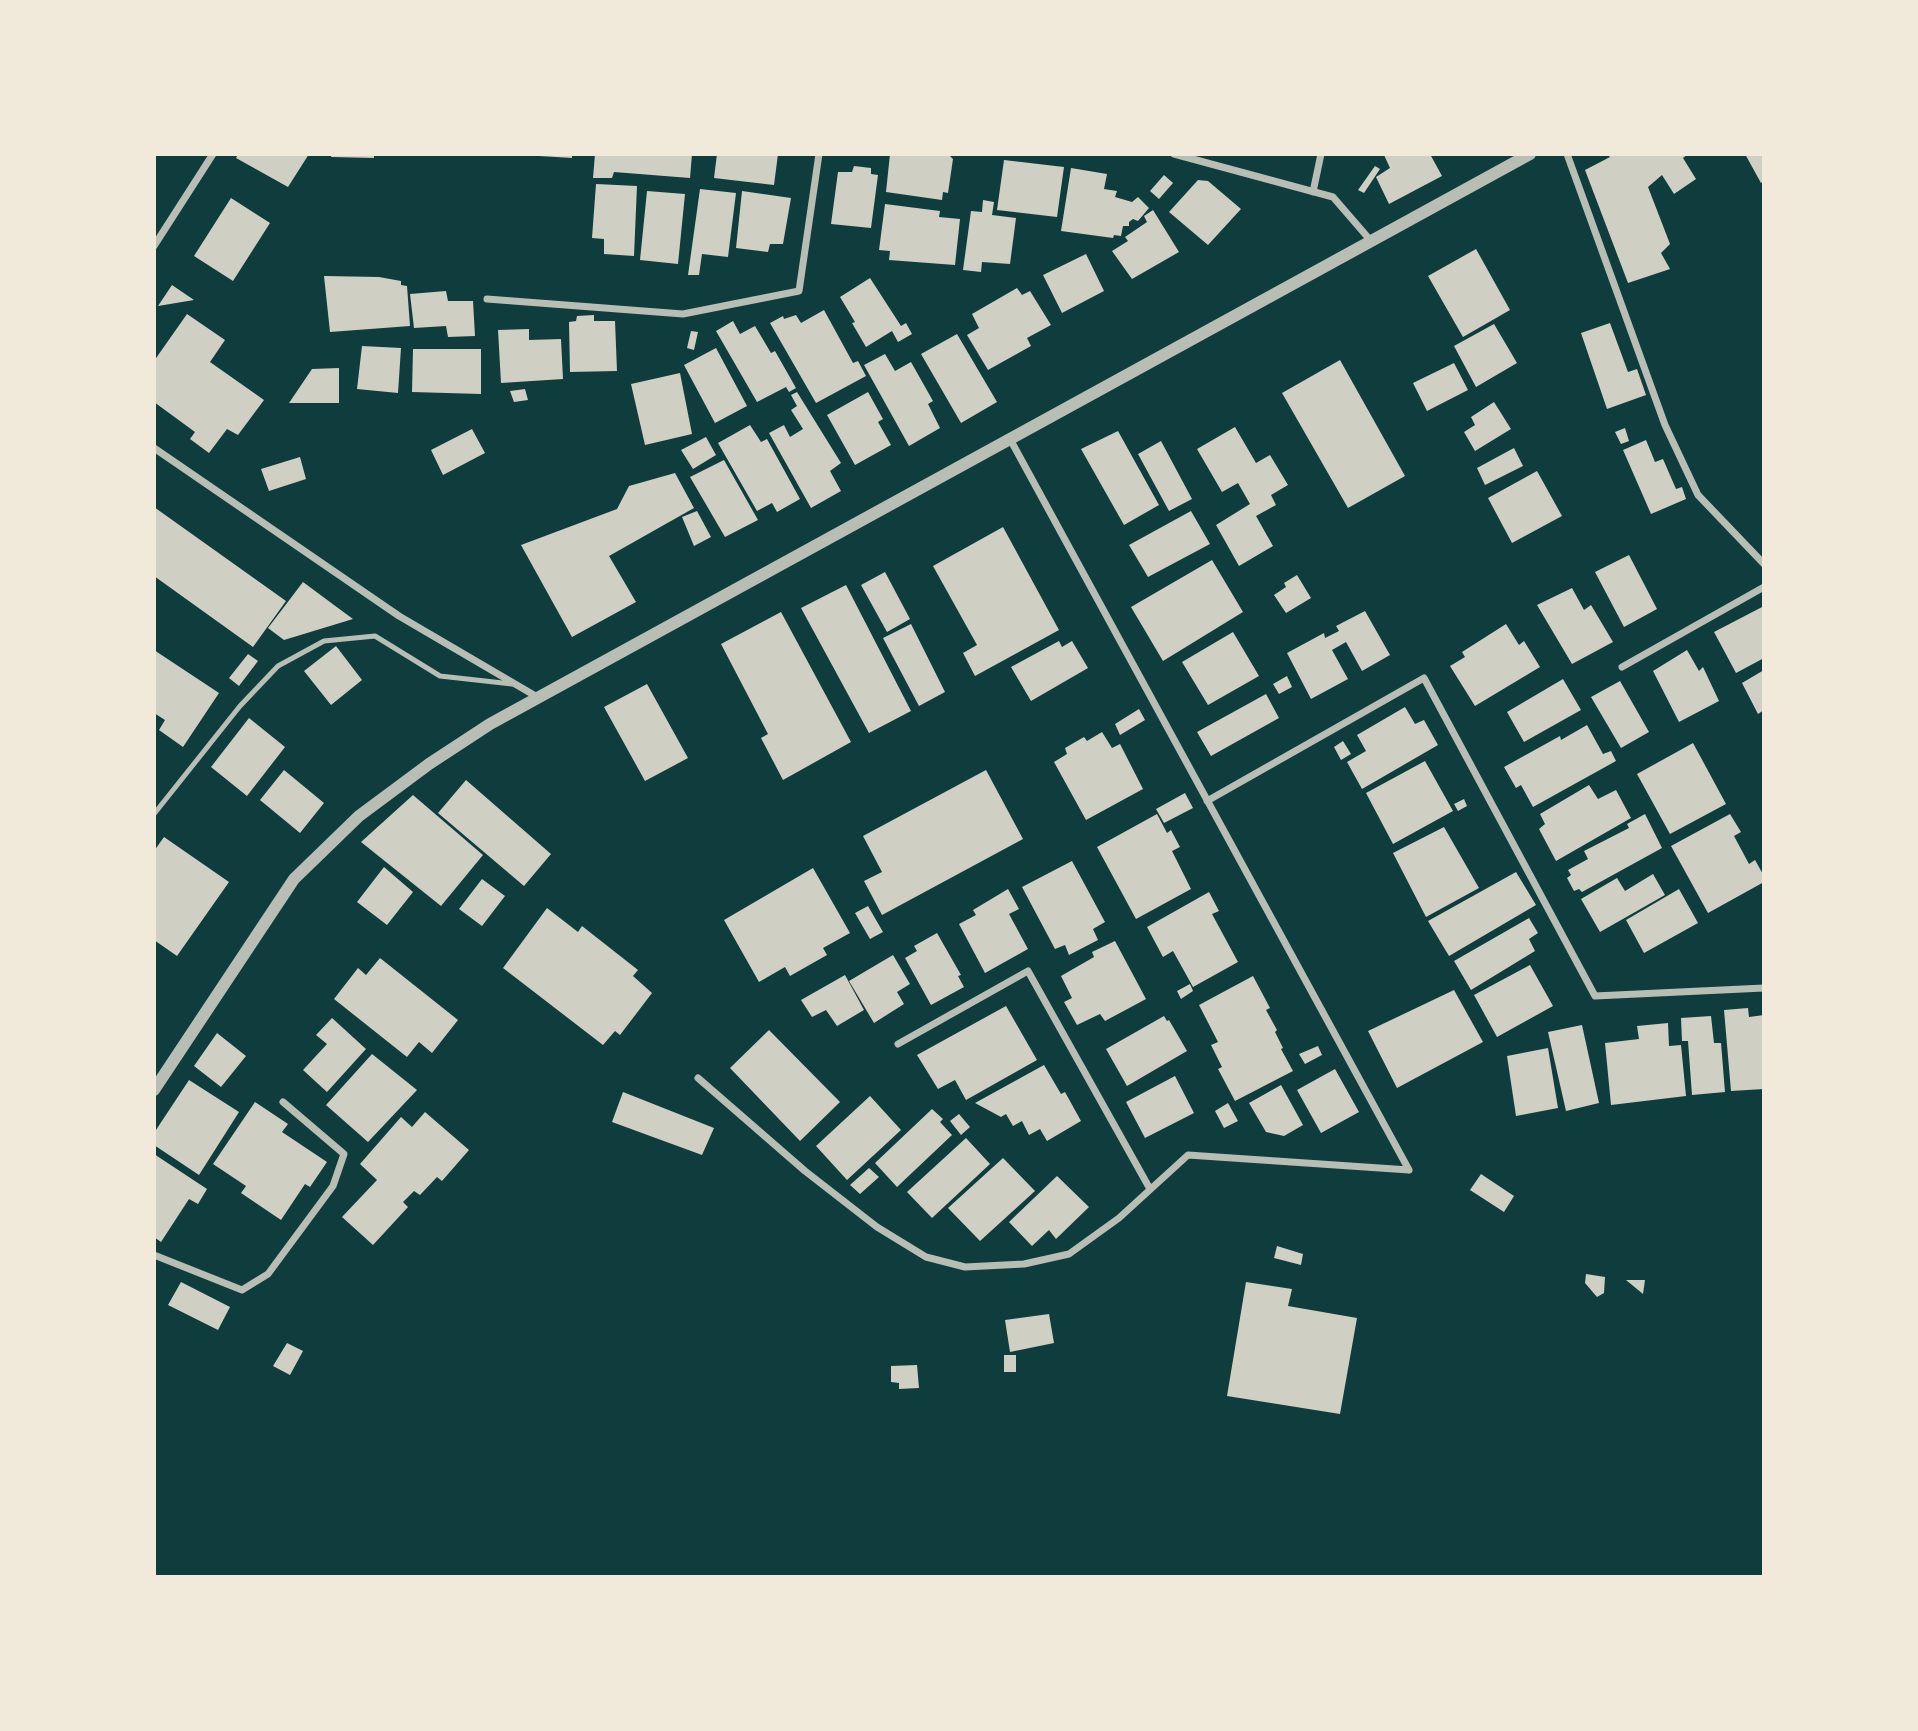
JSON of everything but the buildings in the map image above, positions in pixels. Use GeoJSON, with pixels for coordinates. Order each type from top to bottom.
{"type":"FeatureCollection","features":[{"type":"Feature","properties":{"kind":"street"},"geometry":{"type":"LineString","coordinates":[[154,246],[213,154]]}},
{"type":"Feature","properties":{"kind":"street"},"geometry":{"type":"LineString","coordinates":[[487,299],[683,314],[799,291],[819,154]]}},
{"type":"Feature","properties":{"kind":"street"},"geometry":{"type":"LineString","coordinates":[[1174,154],[1333,197],[1371,241]]}},
{"type":"Feature","properties":{"kind":"street"},"geometry":{"type":"LineString","coordinates":[[1313,192],[1321,154]]}},
{"type":"Feature","properties":{"kind":"street"},"geometry":{"type":"LineString","coordinates":[[154,1090],[294,879],[359,816],[429,764],[490,724],[1530,154]]}},
{"type":"Feature","properties":{"kind":"street"},"geometry":{"type":"LineString","coordinates":[[1567,154],[1665,425],[1698,495],[1764,564]]}},
{"type":"Feature","properties":{"kind":"street"},"geometry":{"type":"LineString","coordinates":[[698,1078],[805,1171],[877,1227],[926,1257],[965,1268],[1024,1264],[1069,1254],[1119,1218],[1188,1154],[1409,1170],[1010,439]]}},
{"type":"Feature","properties":{"kind":"street"},"geometry":{"type":"LineString","coordinates":[[154,448],[399,617],[539,698]]}},
{"type":"Feature","properties":{"kind":"street"},"geometry":{"type":"LineString","coordinates":[[1622,667],[1764,587]]}},
{"type":"Feature","properties":{"kind":"street"},"geometry":{"type":"LineString","coordinates":[[1208,801],[1424,678],[1595,996],[1764,988]]}},
{"type":"Feature","properties":{"kind":"street"},"geometry":{"type":"LineString","coordinates":[[898,1044],[1028,971],[1150,1189]]}},
{"type":"Feature","properties":{"kind":"street"},"geometry":{"type":"LineString","coordinates":[[154,1255],[242,1290],[268,1274],[333,1186],[344,1154],[283,1102]]}},
{"type":"Feature","properties":{"kind":"lane"},"geometry":{"type":"LineString","coordinates":[[154,814],[240,706],[278,666],[324,641],[375,636],[440,676],[515,684]]}}]}
